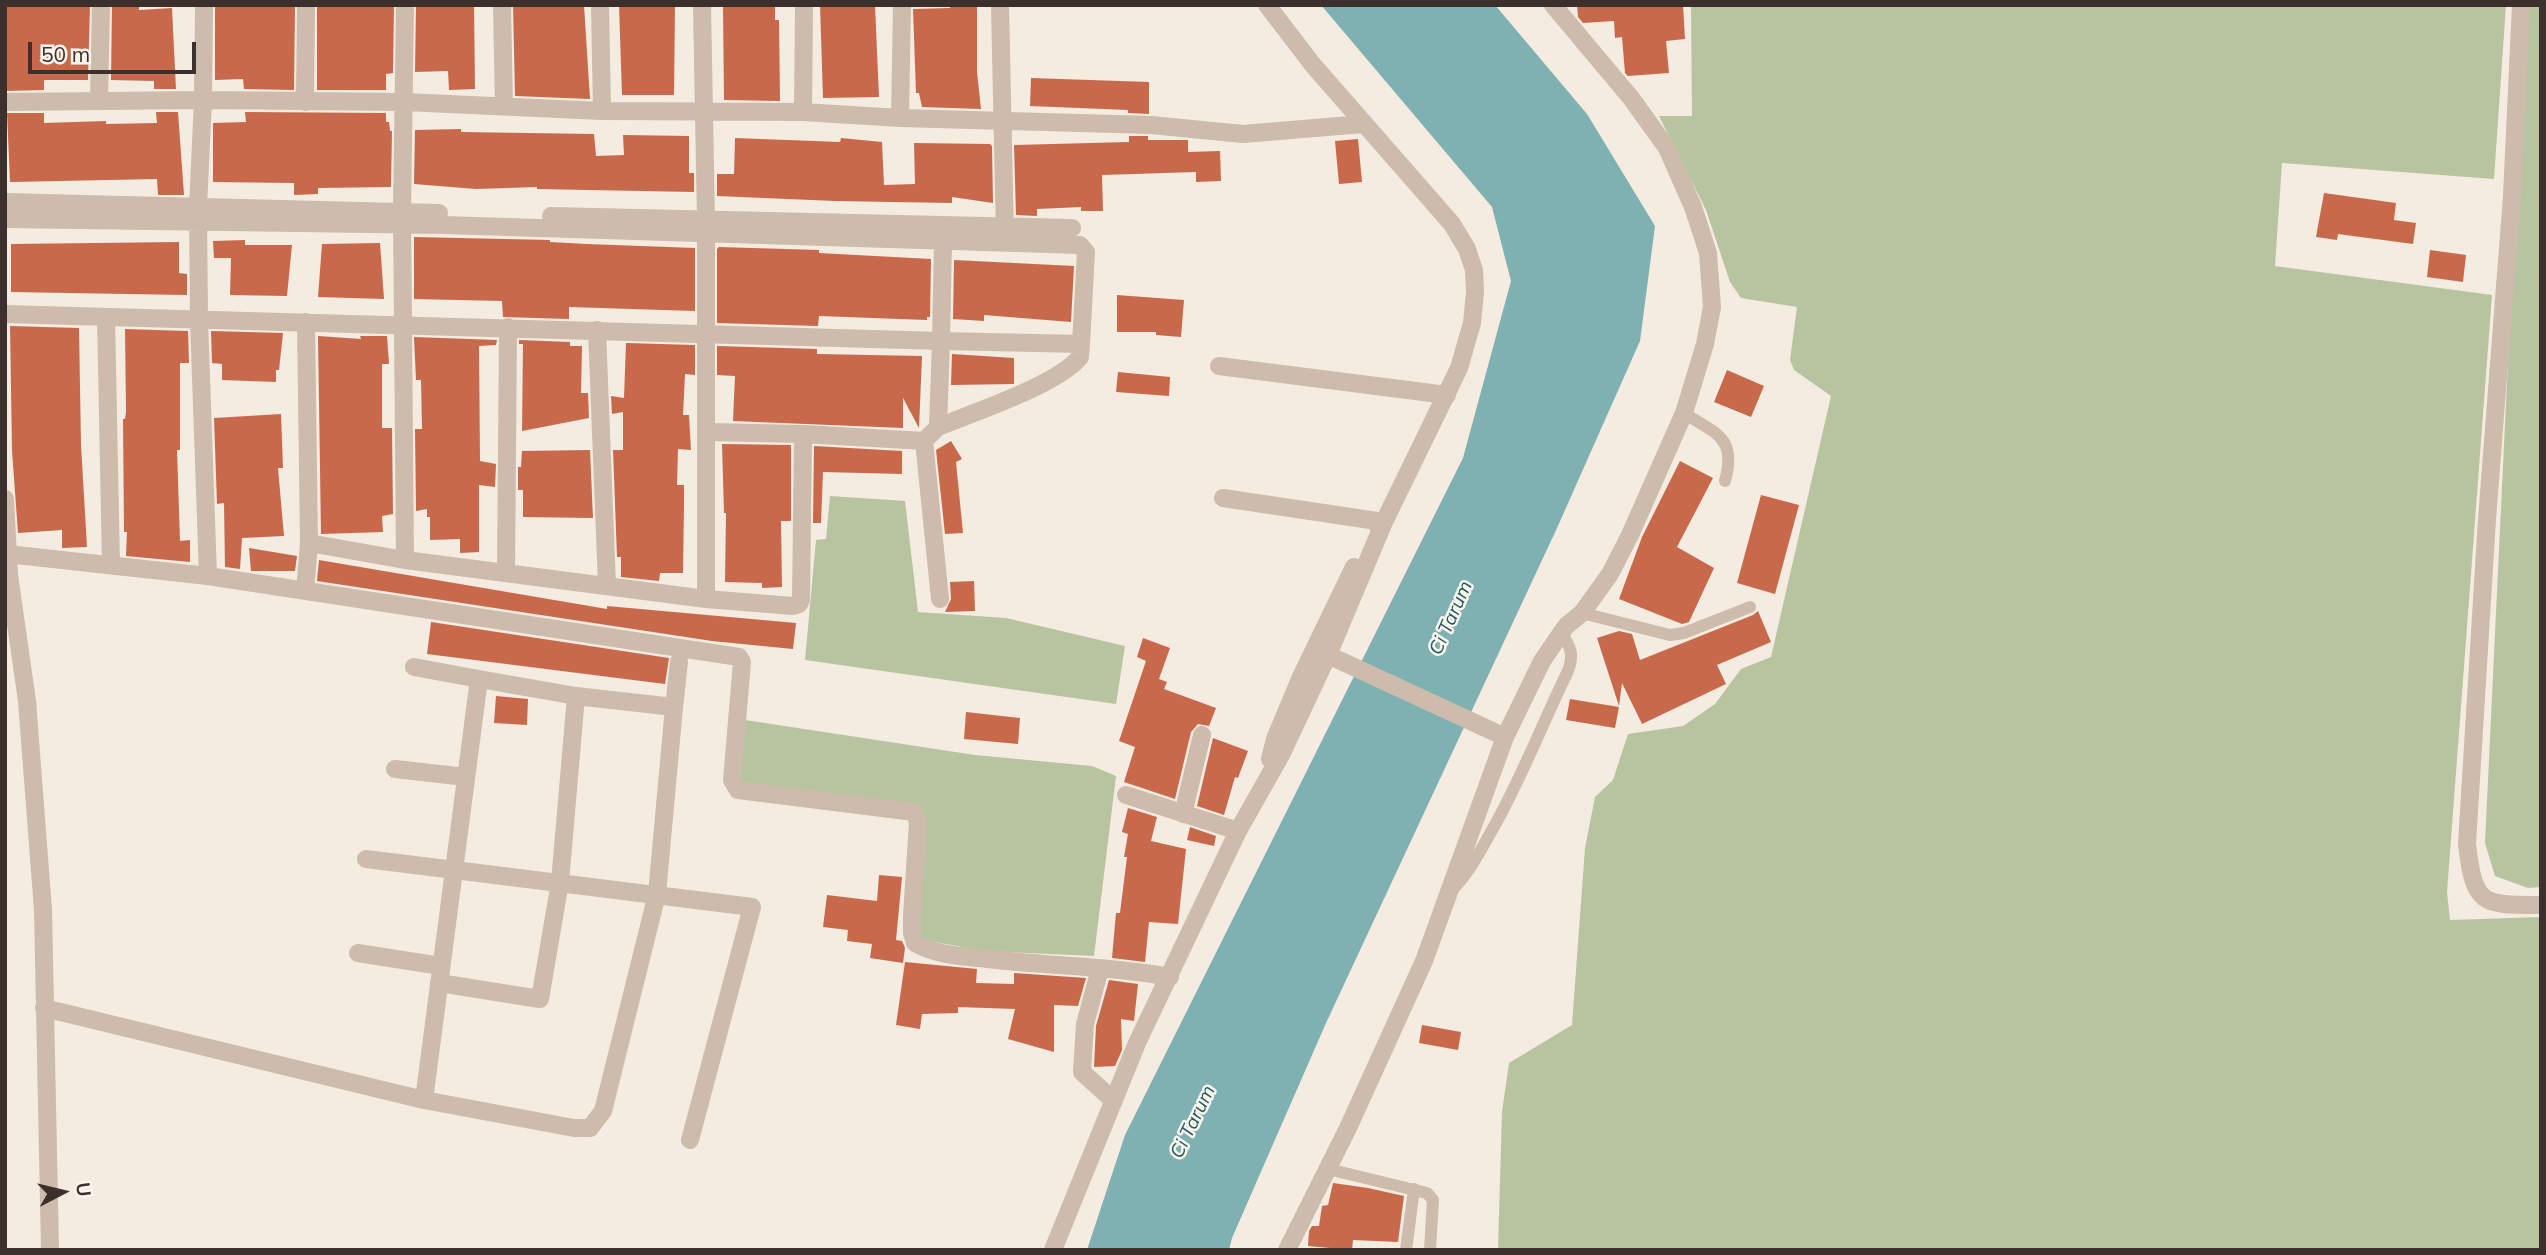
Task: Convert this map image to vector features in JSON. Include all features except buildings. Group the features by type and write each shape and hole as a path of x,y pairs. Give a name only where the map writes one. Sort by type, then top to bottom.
{"street":[{"path":"99,100 101,5"},
{"path":"204,5 199,320 208,576"},
{"path":"305,102 306,5"},
{"path":"405,5 402,218 405,560"},
{"path":"502,5 504,106"},
{"path":"600,5 602,111"},
{"path":"702,5 706,226 706,598"},
{"path":"803,112 804,5"},
{"path":"900,118 902,5"},
{"path":"1000,5 1005,236"},
{"path":"1053,1250 1137,1043 1238,831 1334,658 1384,522 1459,368 1472,323 1474,270 1468,249 1452,223 1312,65 1267,5"},
{"path":"1287,1250 1328,1169 1424,961 1500,735 1542,661 1561,632 1582,613 1610,573 1630,535 1684,413 1705,344 1712,307 1708,253 1693,207 1667,148 1631,97 1553,5"},
{"path":"2521,5 2512,196 2487,519 2468,844 2471,877 2479,894 2497,905 2541,905"},
{"path":"5,102 405,102 602,111 803,112 900,118 1151,125 1243,134 1363,124"},
{"path":"5,202 199,215"},
{"path":"5,219 199,215 444,219 1005,236 1084,247 1086,252 1080,357 1061,373 938,427 924,441 706,432"},
{"path":"839,230 943,241 1072,228"},
{"path":"938,427 943,241"},
{"path":"5,314 1081,344"},
{"path":"106,317 111,565"},
{"path":"305,592 309,543 306,322"},
{"path":"506,573 508,327"},
{"path":"597,330 607,586"},
{"path":"1219,366 1447,395"},
{"path":"309,543 405,560 706,598 793,606 802,600 803,434"},
{"path":"924,441 940,599"},
{"path":"1223,498 1384,522"},
{"path":"5,499 7,554 33,770 43,910 50,1250"},
{"path":"1265,781 1275,738 1300,679 1350,573 1384,522"},
{"path":"7,554 208,576 739,657 742,662 732,780 734,786 738,790 914,812 918,822 912,916 915,943 933,951 1100,969 1127,969 1170,977"},
{"path":"1334,658 1500,735"},
{"path":"44,1008 424,1100 574,1128 590,1128 603,1111 657,894 679,662"},
{"path":"414,667 576,696 674,707"},
{"path":"424,1100 479,679"},
{"path":"358,953 540,999 560,882 576,696"},
{"path":"1183,814 1202,735"},
{"path":"395,768 466,777"},
{"path":"1126,795 1238,831"},
{"path":"366,859 752,907 690,1140"},
{"path":"1100,969 1085,1024 1082,1072 1114,1101"}],"lane":[{"path":"1684,413 1723,438 1729,452 1725,481"},
{"path":"1582,613 1670,635 1685,634 1750,607"},
{"path":"1449,892 1464,878 1499,818 1568,671 1573,658 1561,632"},
{"path":"1328,1169 1427,1193 1433,1200 1430,1250"},
{"path":"1406,1250 1414,1189"}],"green space":[{"path":"1691,5 2506,5 2494,179 2282,163 2275,266 2492,295 2447,892 2450,920 2541,917 2541,1250 1498,1250 1502,1112 1509,1063 1572,1025 1585,848 1595,797 1613,780 1628,734 1683,726 1715,704 1741,669 1771,657 1831,396 1794,370 1790,360 1797,307 1741,298 1730,282 1706,210 1659,116 1692,116"},
{"path":"2525,5 2541,5 2541,887 2528,888 2495,876 2485,843"},
{"path":"830,496 905,501 918,612 1006,618 1125,646 1116,704 805,660 816,540 826,539"},
{"path":"745,720 975,755 1092,766 1116,776 1094,956 984,951 918,939 922,809 739,782"}],"water":[{"name":"Ci Tarum","path":"1321,5 1495,5 1587,114 1655,226 1640,341 1557,528 1326,1023 1229,1250 1087,1250 1125,1135 1463,458 1511,281 1492,207"}]}
